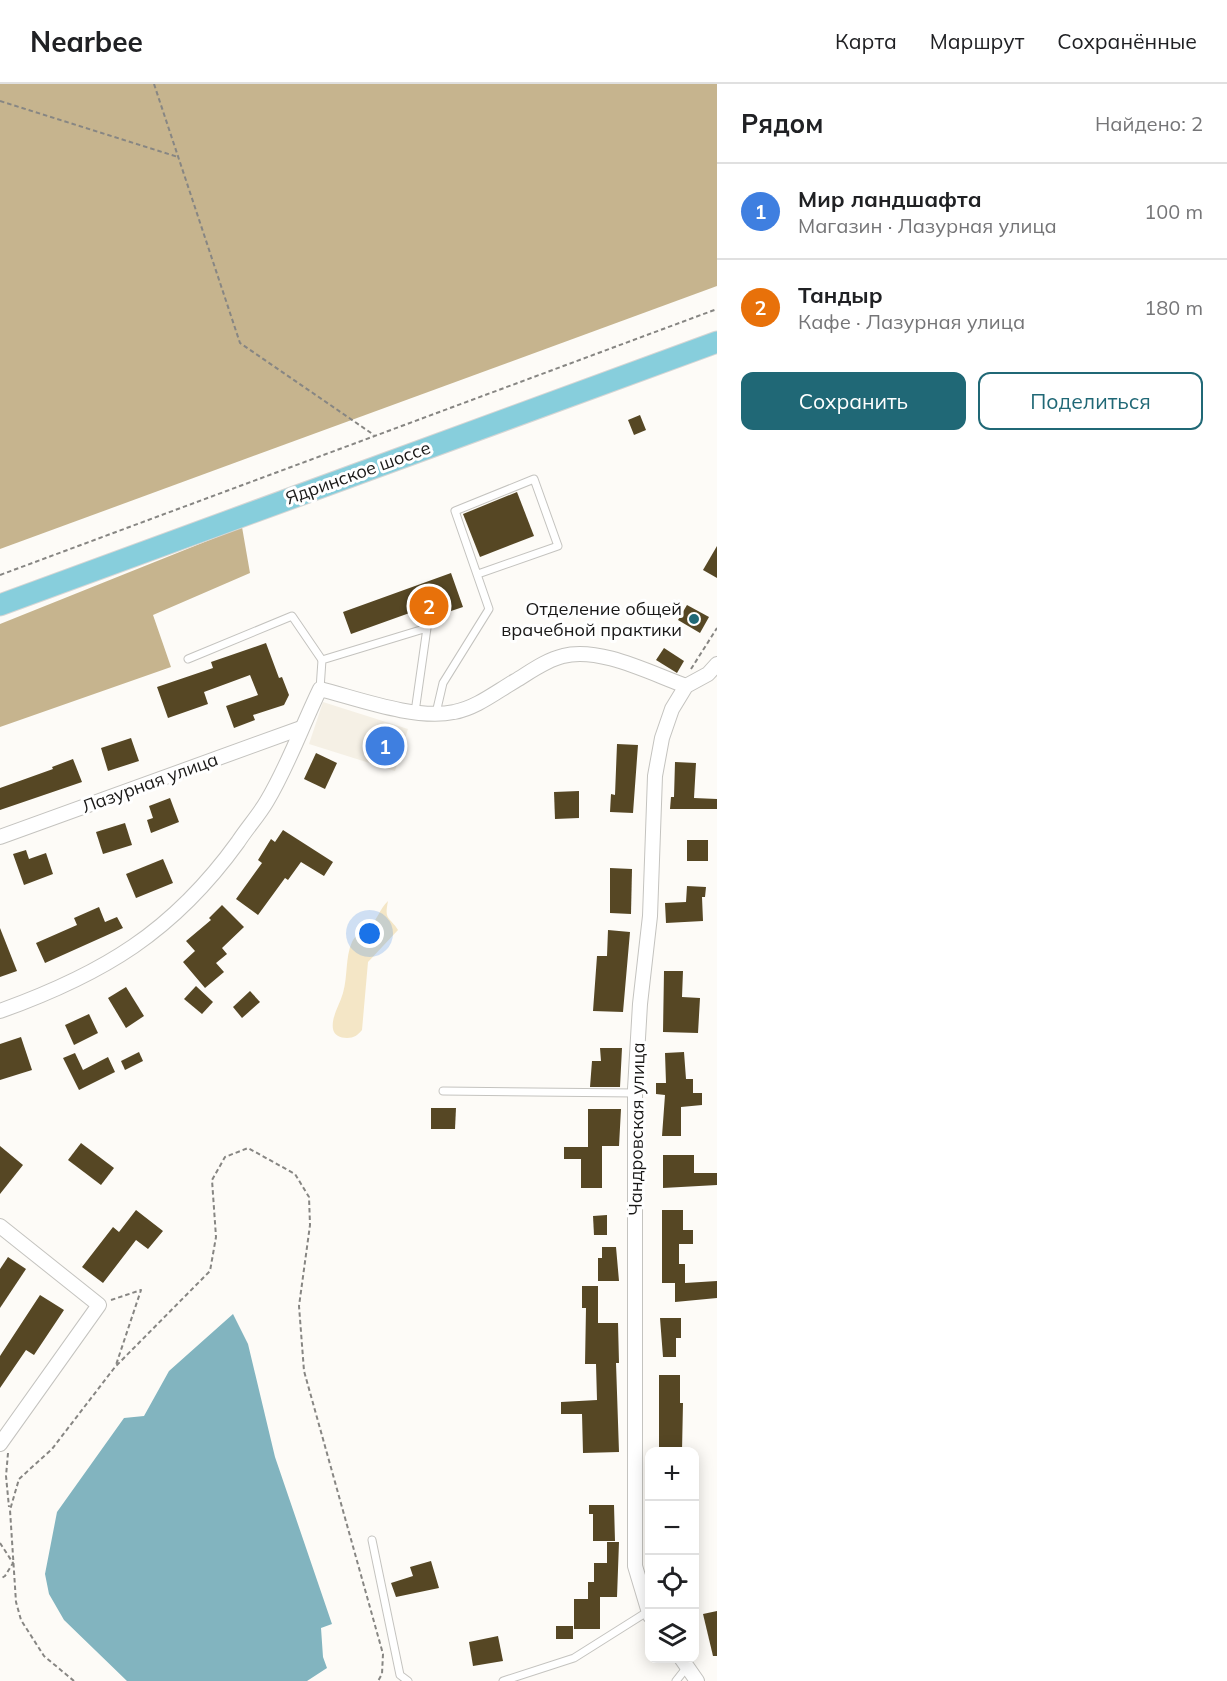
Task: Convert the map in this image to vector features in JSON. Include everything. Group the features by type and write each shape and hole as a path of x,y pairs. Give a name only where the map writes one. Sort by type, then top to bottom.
{"main road":[{"name":"Ядринское шоссе","path":"0,605 717,342"}],"street":[{"path":"0,1011 44,995 96,970 140,943 174,916 210,880 267,801 320,689 415,712 455,712 472,706 564,655 602,656 686,686"},
{"name":"Чандровская улица","path":"647,1609 635,1566 635,1093 640,1004 650,916 655,777 665,728 672,709 686,686 708,674 717,664"},
{"name":"Лазурная улица","path":"0,837 301,728"},
{"path":"0,1226 99,1305 0,1444"},
{"path":"684,1663 697,1681"}],"lane":[{"path":"436,713 442,683 489,609 455,511 534,479 558,546 478,574"},
{"path":"188,659 292,616 322,660 320,689"},
{"path":"322,660 427,628 415,712"},
{"path":"443,1091 635,1093"},
{"path":"372,1540 400,1674 408,1681"},
{"path":"503,1681 574,1658 645,1616"},
{"path":"676,1681 684,1663"}],"path":[{"path":"154,84 240,343 374,435"},
{"path":"0,101 178,157"},
{"path":"0,575 717,309"},
{"path":"686,686 688,673 717,628"},
{"path":"10,1510 19,1479 52,1449 115,1368 210,1271 216,1237 212,1180 225,1156 248,1148 295,1174 309,1197 310,1225 299,1306 304,1371 383,1654 382,1674 378,1681"},
{"path":"99,1305 141,1290 115,1368"},
{"path":"10,1431 6,1476 16,1602 21,1620 44,1656 74,1681"},
{"path":"0,1543 13,1563"},
{"path":"0,1579 5,1576 13,1563"}],"shaded area":[{"path":"0,84 717,84 717,286 0,549"},
{"path":"242,527 250,573 153,615 171,667 0,727 0,624"},
{"path":"323,702 408,729 395,771 309,744"},
{"path":"388,901 388,918 398,930 368,962 362,1030 352,1037 340,1037 333,1029 334,1015 345,987 347,961 352,942 372,924"}],"water":[{"path":"233,1314 248,1344 275,1457 332,1624 321,1628 323,1657 327,1668 307,1681 127,1681 64,1620 49,1594 45,1574 57,1512 124,1418 144,1416 169,1371"}],"building":[{"path":"640,415 646,430 634,435 628,420"},
{"path":"517,492 534,536 480,557 463,514"},
{"path":"717,546 717,578 703,570"},
{"path":"451,573 463,607 433,617 429,606 351,634 343,612"},
{"name":"Отделение общей врачебной практики","path":"687,605 709,617 700,633 678,620"},
{"path":"266,643 279,678 282,677 289,695 284,705 253,715 255,720 234,728 226,706 258,695 250,675 204,692 208,704 168,718 157,687 213,668 211,662"},
{"path":"664,648 684,661 677,673 656,660"},
{"path":"381,732 398,737 391,763 374,758"},
{"path":"131,738 139,761 108,771 101,748"},
{"path":"617,744 638,745 633,813 610,812 611,794 615,795"},
{"path":"316,753 337,763 325,789 304,779"},
{"path":"73,759 82,782 0,810 0,788 53,769 52,767"},
{"path":"675,762 696,763 694,798 717,799 717,809 670,809 671,797 674,797"},
{"path":"579,791 579,818 555,819 554,792"},
{"path":"170,798 179,822 151,833 147,820 153,818 149,806"},
{"path":"125,823 132,845 103,854 96,832"},
{"path":"283,830 333,862 324,876 301,862 288,880 285,878 258,915 236,899 262,863 258,860 271,839 275,842"},
{"path":"687,840 708,840 708,861 687,861"},
{"path":"26,850 29,859 46,853 53,874 24,885 13,854"},
{"path":"163,859 173,883 136,898 126,874"},
{"path":"610,868 632,869 631,914 610,913"},
{"path":"687,886 706,887 705,897 702,897 703,921 666,923 665,903 686,902"},
{"path":"222,905 244,927 222,948 227,954 216,963 224,972 205,988 183,962 195,951 186,941 211,920 209,918"},
{"path":"99,907 105,922 117,917 123,928 45,963 36,943 77,925 74,918"},
{"path":"0,928 17,971 0,977"},
{"path":"608,930 630,932 623,1012 593,1011 597,956 607,956"},
{"path":"664,971 683,971 682,997 700,998 698,1033 663,1032"},
{"path":"196,986 213,1002 202,1014 184,999"},
{"path":"126,987 144,1016 126,1028 108,998"},
{"path":"250,991 260,1002 242,1018 233,1007"},
{"path":"89,1014 98,1033 74,1045 65,1025"},
{"path":"21,1037 32,1070 0,1080 0,1044"},
{"path":"600,1048 622,1048 620,1087 590,1087 592,1061 601,1061"},
{"path":"139,1052 143,1061 125,1070 121,1061"},
{"path":"684,1052 686,1079 693,1079 693,1093 702,1093 702,1105 681,1107 681,1136 662,1136 665,1095 656,1094 656,1083 666,1083 665,1053"},
{"path":"75,1053 83,1070 108,1057 115,1072 79,1090 63,1058"},
{"path":"431,1108 456,1108 455,1129 431,1129"},
{"path":"588,1109 621,1109 619,1146 602,1146 602,1188 581,1188 581,1159 564,1159 564,1147 588,1147"},
{"path":"81,1143 114,1168 101,1185 68,1160"},
{"path":"0,1146 23,1165 0,1194"},
{"path":"663,1155 694,1155 694,1173 717,1173 717,1185 663,1188"},
{"path":"136,1210 163,1231 148,1249 136,1240 103,1283 82,1267 113,1227 119,1232"},
{"path":"662,1210 683,1210 683,1230 693,1230 693,1244 679,1244 679,1264 685,1264 685,1283 717,1281 717,1298 675,1302 675,1283 662,1283"},
{"path":"607,1215 607,1235 594,1235 593,1216"},
{"path":"602,1247 616,1247 619,1281 598,1281 598,1258 602,1258"},
{"path":"8,1257 26,1269 0,1308 0,1269"},
{"path":"582,1286 598,1286 598,1323 618,1323 619,1363 616,1363 619,1452 583,1453 582,1414 561,1414 561,1402 597,1400 596,1364 585,1364 586,1308 582,1308"},
{"path":"40,1295 64,1310 34,1355 26,1350 0,1388 0,1356"},
{"path":"660,1318 681,1318 681,1338 676,1338 676,1357 663,1357"},
{"path":"659,1375 680,1375 680,1403 683,1403 682,1447 659,1447"},
{"path":"589,1505 614,1505 615,1541 593,1541 593,1514 589,1514"},
{"path":"607,1542 619,1542 617,1597 600,1597 600,1629 574,1629 574,1599 588,1599 588,1582 594,1582 594,1563 607,1563"},
{"path":"431,1561 439,1588 396,1597 391,1583 413,1576 410,1567"},
{"path":"717,1611 717,1656 713,1656 703,1614"},
{"path":"556,1626 573,1626 573,1639 556,1639"},
{"path":"498,1636 503,1661 473,1666 469,1642"}],"place":[{"name":"Тандыр","path":"429,606"},
{"name":"Отделение общей врачебной практики","path":"694,619"},
{"name":"Мир ландшафта","path":"385,746"}]}
